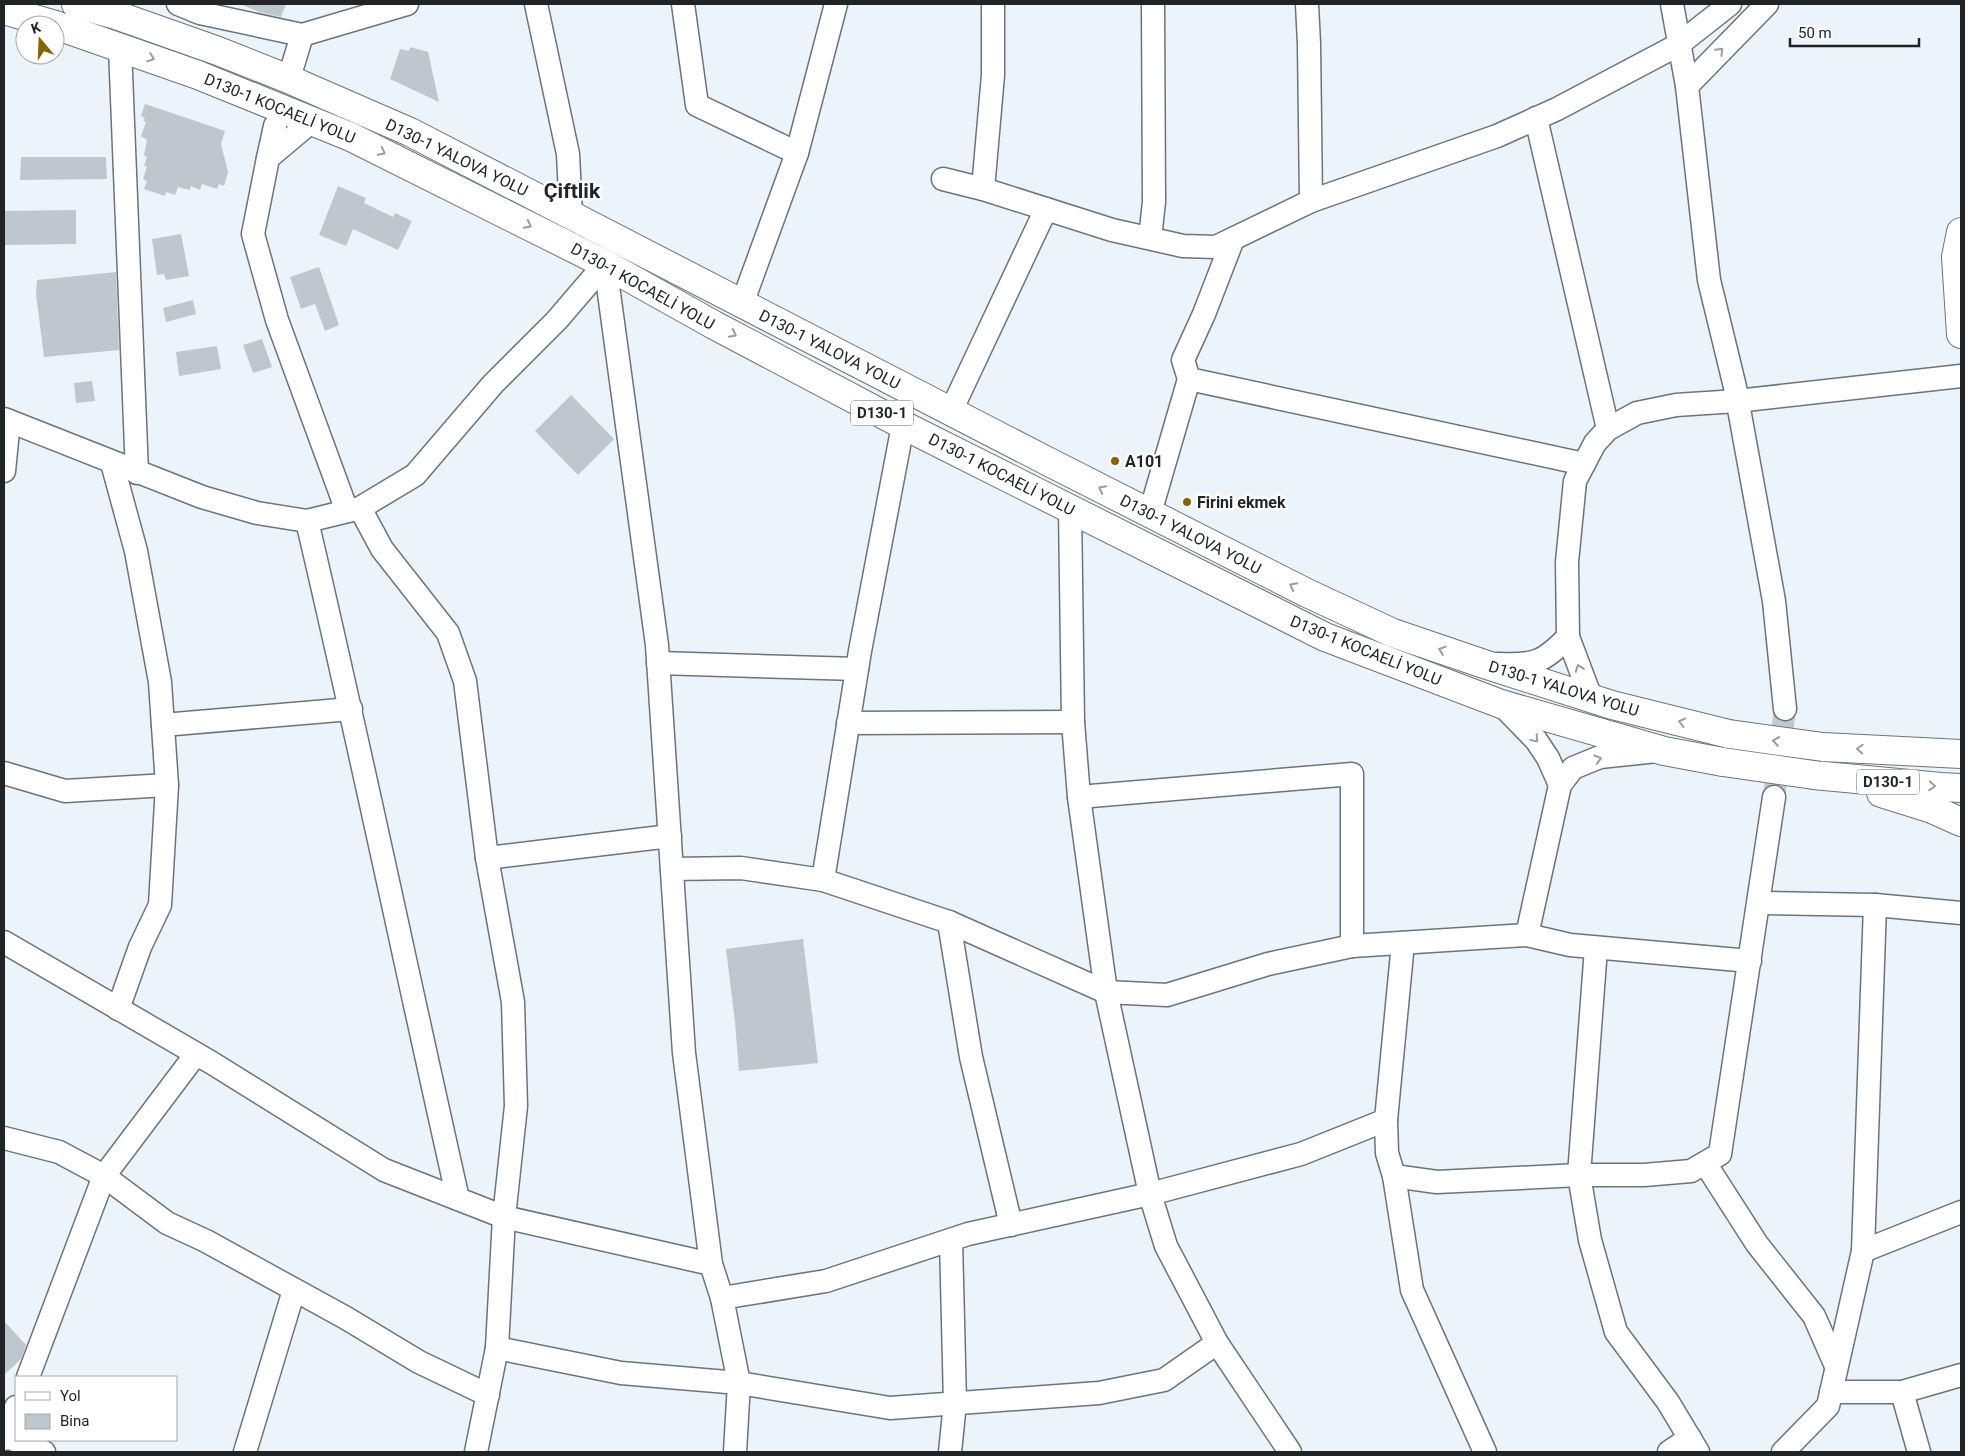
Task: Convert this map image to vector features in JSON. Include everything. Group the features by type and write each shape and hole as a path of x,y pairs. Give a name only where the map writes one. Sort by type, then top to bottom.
{"main road":[{"name":"D130-1 YALOVA YOLU","path":"77,4 116,15 210,48 286,78 410,132 1150,513 1307,593 1392,633 1481,664 1591,698 1729,734 1823,747 1897,751"},
{"name":"D130-1 KOCAELİ YOLU","path":"4,10 21,15"},
{"name":"D130-1 KOCAELİ YOLU","path":"65,29 198,75 351,137 606,264 714,325 903,425 1325,637 1500,704 1664,750 1723,762 1819,775"},
{"path":"1961,232 1956,257 1961,334"},
{"path":"1897,751 1961,739"},
{"name":"D130-1","path":"1897,751 1961,754"},
{"path":"1819,775 1932,809 1961,822"},
{"name":"D130-1","path":"1819,775 1961,788"}],"street":[{"path":"77,4 90,4"},
{"path":"178,4 200,13 302,34 407,4"},
{"path":"536,4 568,154 571,215"},
{"path":"683,4 697,106 797,152"},
{"path":"742,304 797,152 836,4"},
{"path":"983,189 993,75 993,4"},
{"path":"1150,238 1154,202 1153,4"},
{"path":"1307,4 1311,201"},
{"path":"1672,4 1687,86 1709,280 1737,401 1774,601 1785,709"},
{"path":"943,179 983,189 1112,230 1184,246 1216,247 1311,201 1497,136 1536,118 1678,45 1730,4"},
{"path":"1687,86 1767,4"},
{"path":"293,65 302,34"},
{"path":"120,48 137,473"},
{"path":"1536,118 1608,429"},
{"path":"268,158 312,121"},
{"path":"274,126 254,234 277,320 353,509 382,550 448,633 465,681 487,858 513,1002 516,1106 504,1217 497,1348 476,1452"},
{"path":"951,411 1046,209"},
{"path":"1150,513 1189,379 1183,360 1204,314 1233,239"},
{"path":"4,471 6,420 202,498 257,513 306,521 353,509 415,475 493,384 557,320 606,264"},
{"path":"606,264 658,663 684,1053 711,1264 722,1298 738,1383 736,1452"},
{"path":"1591,698 1568,637 1567,562 1575,481 1594,443 1608,429 1637,413 1676,405 1737,401 1961,376"},
{"path":"1189,379 1584,464"},
{"path":"823,880 857,669 903,425"},
{"path":"112,463 136,551 160,682 167,785 160,905 140,947 118,1008"},
{"path":"1070,508 1073,722 1079,797 1106,992 1150,1194 1166,1246 1217,1343 1290,1452"},
{"path":"306,521 351,709 386,877 458,1199"},
{"path":"1481,664 1518,666 1534,663 1552,654 1568,637"},
{"path":"658,663 857,669"},
{"path":"1500,704 1536,740 1548,758 1560,785"},
{"path":"163,725 351,709"},
{"path":"848,723 1073,722"},
{"path":"1527,936 1560,785 1573,768 1600,757 1664,750"},
{"path":"4,773 65,791 167,785"},
{"path":"1079,797 1352,774 1352,946"},
{"path":"1394,1176 1437,1182 1579,1175 1644,1176 1691,1170 1720,1154 1774,797"},
{"path":"487,858 670,836"},
{"path":"672,869 741,868 823,880 949,922 1106,992 1167,995 1268,964 1352,946 1527,936 1570,946 1750,962"},
{"path":"1759,903 1875,905 1961,913"},
{"path":"1783,1452 1828,1406 1863,1251 1875,905"},
{"path":"949,922 971,1057 1012,1225"},
{"path":"4,942 196,1054 384,1170 504,1217 711,1264"},
{"path":"1403,943 1386,1120 1388,1153 1394,1176 1412,1290 1485,1452"},
{"path":"1596,948 1579,1175 1590,1240 1616,1332 1668,1402 1694,1445 1670,1452"},
{"path":"28,1376 104,1176 196,1054"},
{"path":"722,1298 826,1281 951,1240 1150,1194 1301,1154 1386,1120"},
{"path":"4,1138 59,1152 104,1176 167,1222 206,1241 346,1318 419,1362 488,1395"},
{"path":"1705,1163 1757,1244 1814,1316 1836,1366"},
{"path":"1863,1251 1961,1212"},
{"path":"950,1452 954,1403 951,1240"},
{"path":"245,1452 294,1290"},
{"path":"497,1348 621,1373 738,1383 890,1408 1099,1393 1164,1380 1217,1343"},
{"path":"1831,1392 1902,1392 1961,1375"},
{"path":"1902,1392 1919,1452"},
{"path":"4,1436 15,1409"},
{"path":"16,1441 44,1452"}],"building":[{"path":"240,4 286,4 281,17 259,12"},
{"path":"410,47 428,52 439,102 390,79 400,49 409,51"},
{"path":"145,104 225,131 221,144 228,172 224,186 219,184 217,189 202,184 200,190 191,186 190,190 178,187 175,195 166,192 165,196 144,189 147,181 143,180 147,166 144,166 147,157 144,156 147,140 141,136 146,122 143,121 145,118 141,116"},
{"path":"21,157 106,157 107,179 20,180"},
{"path":"338,186 366,198 364,203 393,217 395,213 412,221 398,250 353,229 346,246 319,235"},
{"path":"76,210 76,244 4,245 4,211"},
{"path":"181,234 189,276 166,280 164,274 157,275 152,239"},
{"path":"319,267 339,325 325,331 315,304 301,309 290,277"},
{"path":"116,272 119,350 44,357 36,294 37,280"},
{"path":"193,300 196,314 166,322 163,308"},
{"path":"262,339 272,367 253,373 243,345"},
{"path":"217,346 221,369 179,376 176,352"},
{"path":"92,381 95,401 76,403 74,383"},
{"path":"571,395 614,439 578,475 535,431"},
{"path":"803,939 818,1063 739,1071 726,949"},
{"path":"4,1321 26,1345 21,1359 4,1375"}],"tunnel":[{"path":"1774,797 1785,709"}],"place":[{"name":"A101","path":"1115,461"},
{"name":"Firini ekmek","path":"1187,502"}],"district":[{"name":"Çiftlik","path":"572,191"}]}
